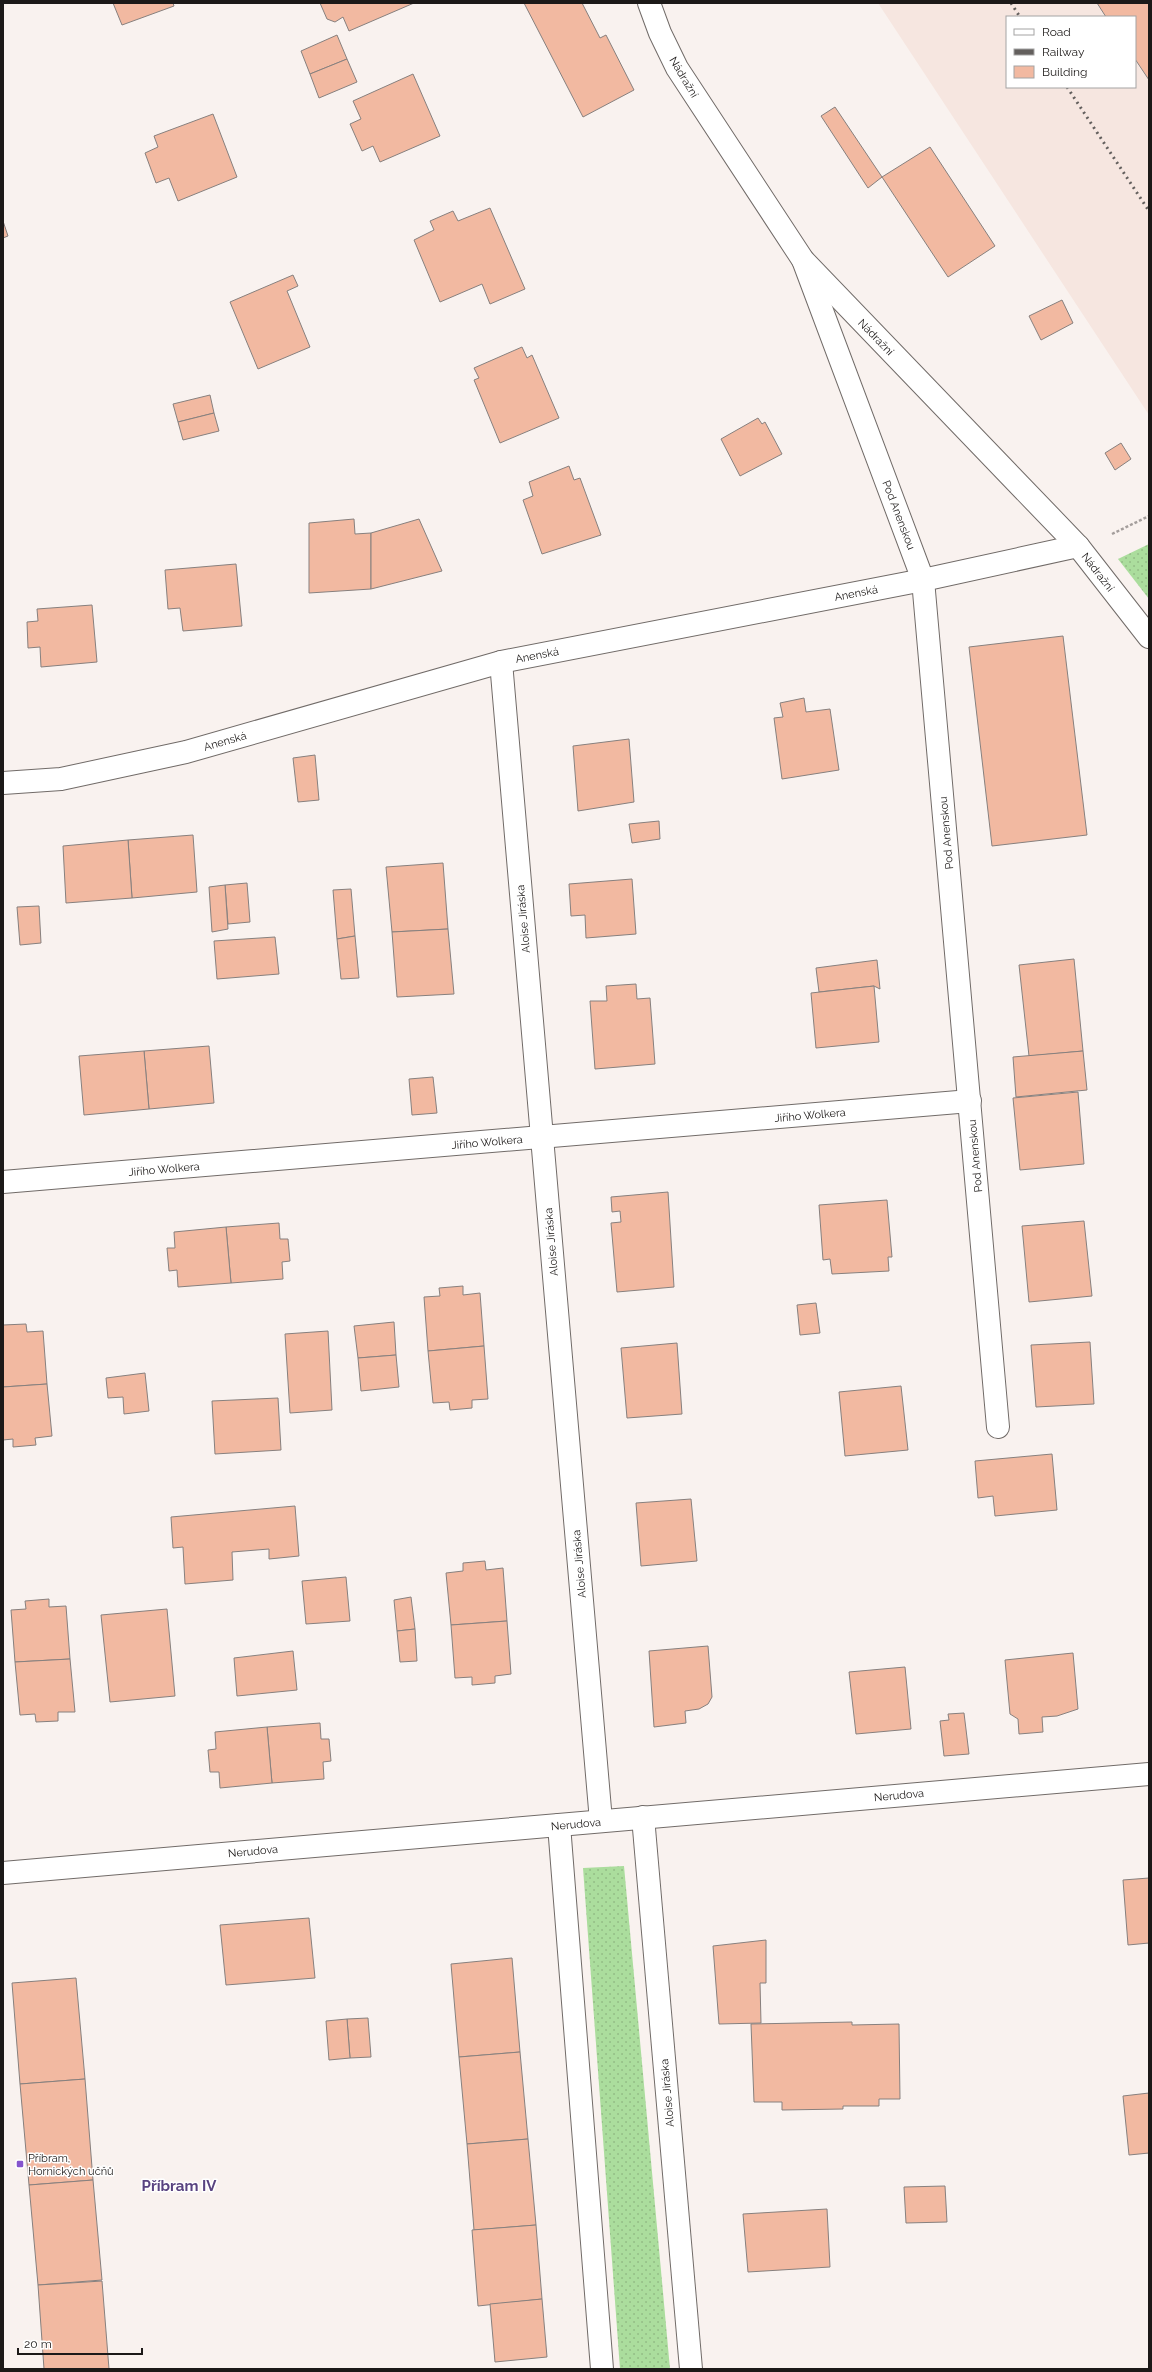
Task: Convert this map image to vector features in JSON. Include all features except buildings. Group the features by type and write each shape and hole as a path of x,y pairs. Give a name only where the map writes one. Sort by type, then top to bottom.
{"street":[{"name":"Nádražní","path":"649,3 660,33 677,68 803,260 1078,546 1149,637"},
{"name":"Pod Anenskou","path":"803,260 923,580 998,1427"},
{"name":"Anenská","path":"3,783 61,780 186,752 501,662 923,580 1078,546"},
{"name":"Aloise Jiráska","path":"501,662 601,1822"},
{"name":"Jiřího Wolkera","path":"3,1182 970,1101"},
{"name":"Nerudova","path":"3,1873 1149,1774"},
{"name":"Aloise Jiráska","path":"643,1817 691,2369"},
{"path":"559,1825 602,2369"}],"path":[{"path":"1123,530 1149,516"}],"shaded area":[{"path":"878,3 1096,3 1104,16 1006,16 1006,88 1136,88 1136,62 1149,81 1149,415"}],"green space":[{"path":"1149,544 1149,599 1118,559"},
{"path":"624,1866 670,2369 620,2369 583,1868"}],"railway":[{"path":"1011,3 1019,16"},
{"path":"1068,88 1149,211"}],"place":[{"name":"Příbram, Hornických učňů","path":"20,2164"}],"district":[{"name":"Příbram IV","path":"179,2186"}]}
